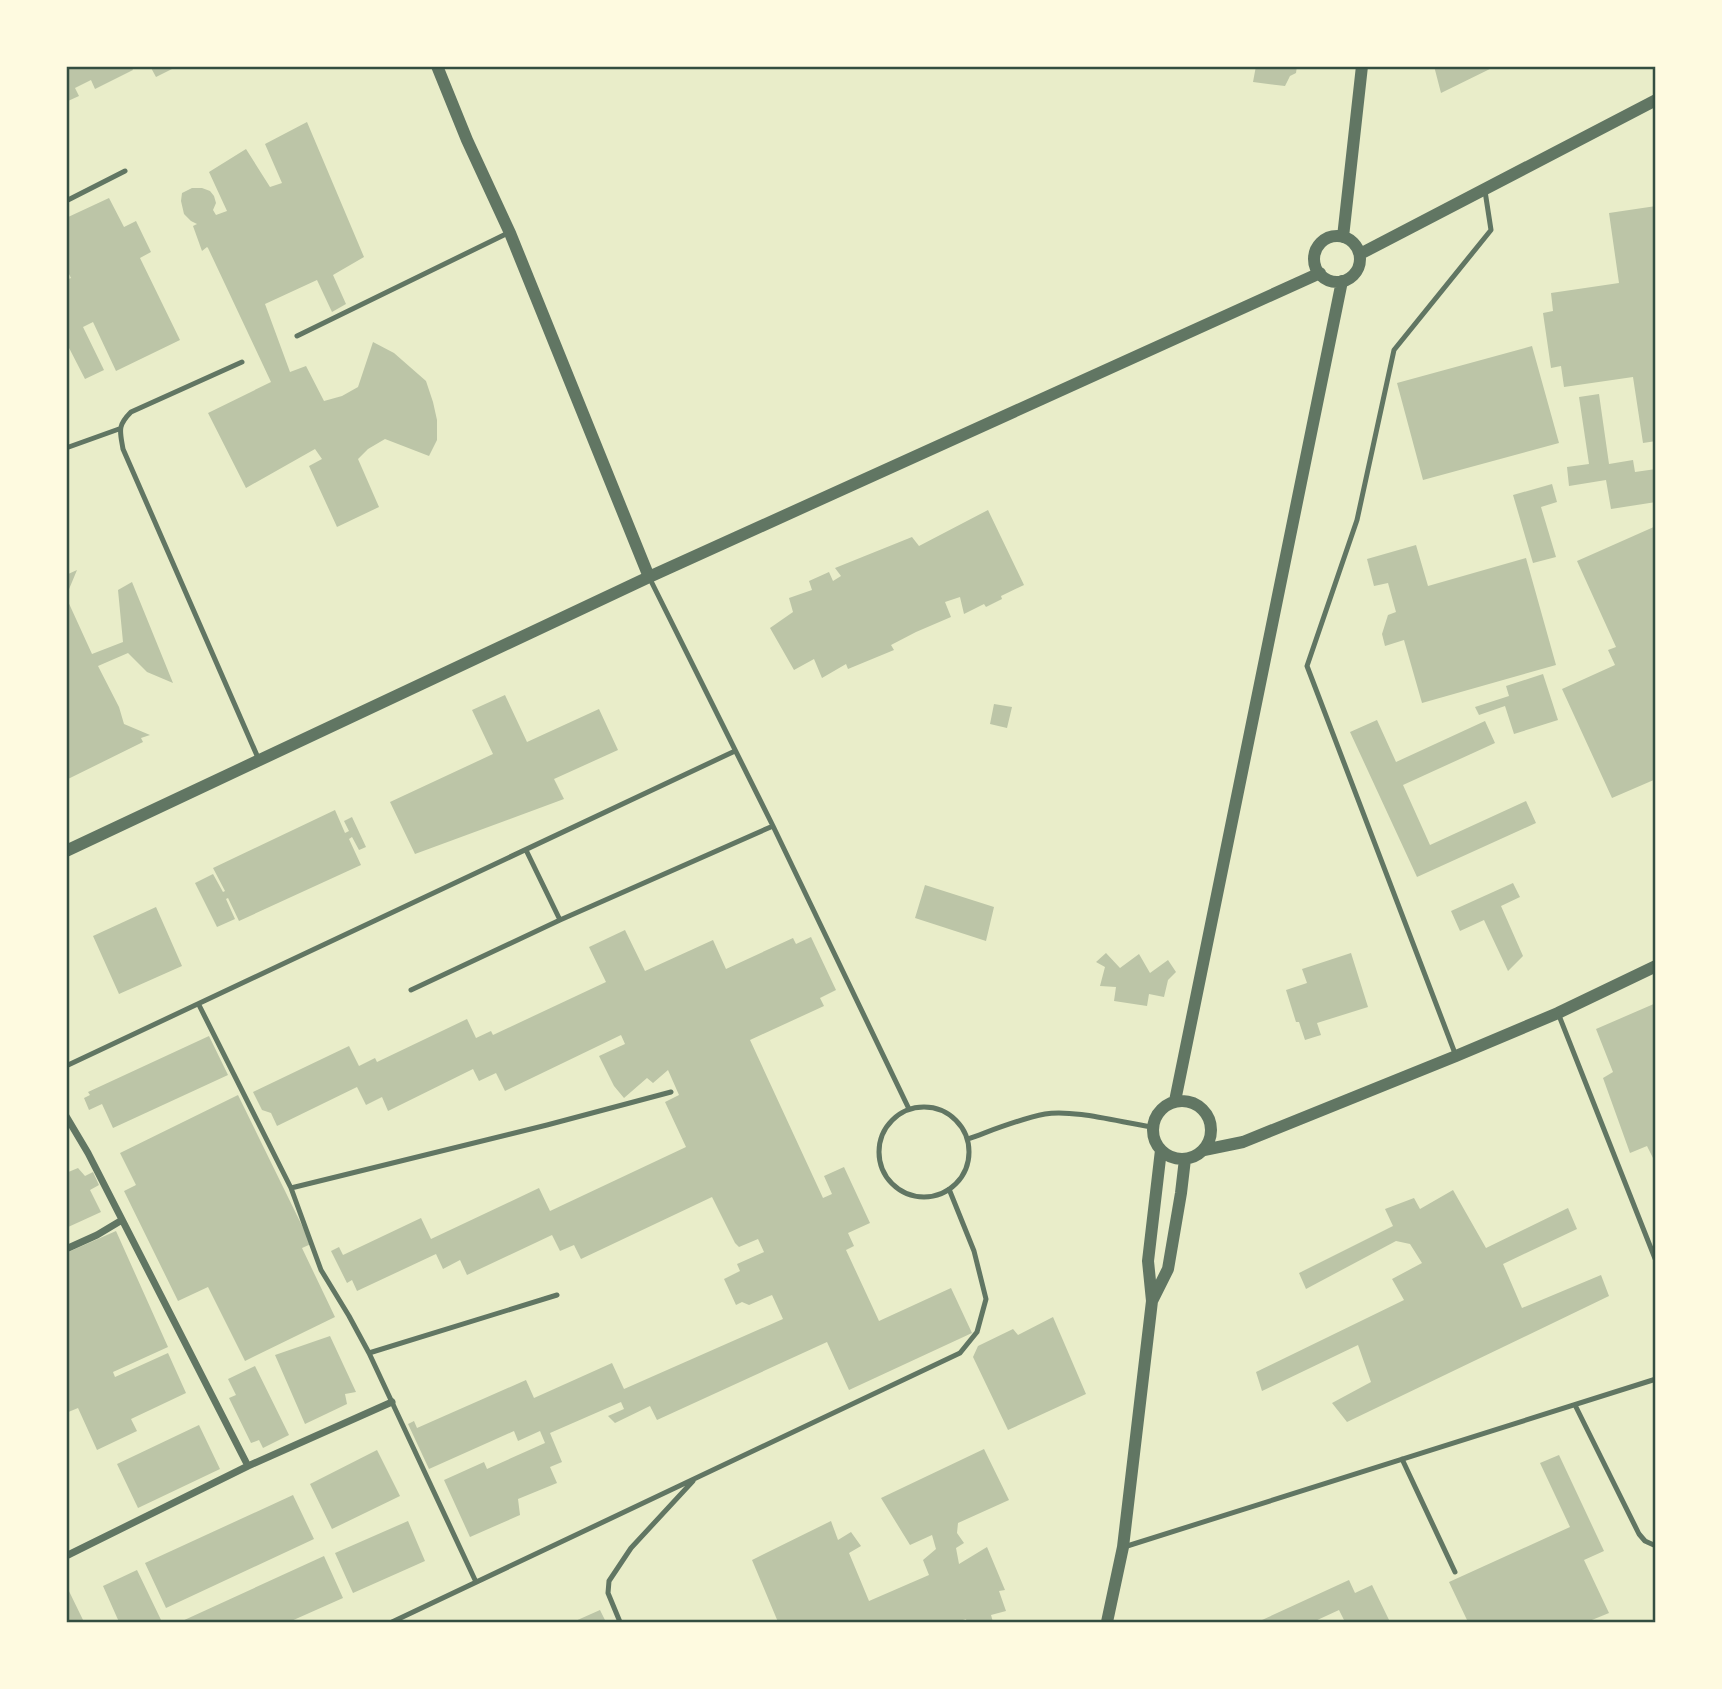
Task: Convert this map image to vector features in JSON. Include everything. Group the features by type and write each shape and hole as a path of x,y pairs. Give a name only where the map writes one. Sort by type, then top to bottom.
{"street":[{"path":"437,66 467,140 510,233 649,577"},
{"path":"1343,237 1362,66"},
{"path":"1360,254 1656,100"},
{"path":"1329,237 1343,237 1354,243 1360,254 1358,268 1354,274 1342,281 1329,280 1320,273 1315,260 1318,246 1329,237"},
{"path":"66,851 649,577 1320,273"},
{"path":"1175,1101 1342,281"},
{"path":"1204,1150 1212,1133 1208,1115 1202,1108 1185,1100 1175,1101 1160,1111 1155,1118 1153,1136 1161,1150 1176,1159 1192,1158 1204,1150 1252,1139 1456,1056 1559,1013 1656,966"},
{"path":"66,1116 88,1153 248,1466"},
{"path":"1107,1622 1123,1547 1152,1301 1148,1261 1161,1150"},
{"path":"1152,1301 1168,1269 1185,1159"},
{"path":"66,1249 122,1220"},
{"path":"66,1556 248,1466 392,1402"}],"lane":[{"path":"66,201 125,171"},
{"path":"1456,1056 1307,666 1357,520 1394,350 1490,230 1485,189"},
{"path":"297,337 510,233"},
{"path":"242,362 131,412 123,419 119,429 123,449 259,760"},
{"path":"66,448 119,429"},
{"path":"649,577 909,1109"},
{"path":"66,1066 734,751"},
{"path":"411,990 773,826"},
{"path":"526,850 561,920"},
{"path":"199,1005 291,1188 321,1270 369,1353 476,1582"},
{"path":"1559,1013 1656,1261"},
{"path":"291,1188 671,1092"},
{"path":"924,1106 952,1115 962,1126 968,1139 970,1153 960,1180 936,1195 920,1197 905,1193 892,1185 878,1158 879,1142 885,1128 895,1116 909,1109 924,1106"},
{"path":"968,1139 1028,1118 1048,1114 1069,1114 1153,1127"},
{"path":"392,1622 960,1353 977,1332 986,1299 974,1251 949,1189"},
{"path":"369,1353 557,1295"},
{"path":"1123,1547 1656,1379"},
{"path":"1575,1405 1639,1534 1645,1541 1656,1546"},
{"path":"1402,1460 1455,1572"},
{"path":"620,1622 608,1593 608,1581 631,1548 694,1479"}],"building":[{"path":"66,66 131,66 133,70 95,89 91,80 75,88 79,96 68,101"},
{"path":"150,66 178,66 156,77"},
{"path":"1256,66 1297,66 1296,73 1290,76 1285,86 1253,82"},
{"path":"1434,66 1496,66 1441,93"},
{"path":"307,122 364,257 333,275 346,304 332,312 317,280 265,304 290,372 306,366 324,401 342,396 358,387 373,342 394,353 426,381 437,420 437,440 429,456 385,439 358,459 379,507 337,527 309,466 322,459 315,449 246,488 208,413 271,382 208,248 202,251 193,226 197,224 184,214 181,201 182,193 192,188 202,188 214,196 216,203 213,210 216,215 227,211 209,172 246,149 270,187 282,183 265,144"},
{"path":"109,198 124,227 136,221 151,252 140,258 180,340 116,371 93,322 83,327 104,370 85,379 66,342 66,280 71,278 66,268 66,218"},
{"path":"1656,206 1656,441 1643,443 1633,377 1564,387 1561,366 1551,368 1543,313 1553,311 1551,293 1619,283 1609,213"},
{"path":"1532,346 1559,443 1423,480 1397,383"},
{"path":"1599,394 1609,464 1633,460 1635,472 1656,469 1656,502 1611,509 1606,480 1569,486 1567,467 1589,464 1579,397"},
{"path":"1552,484 1557,502 1541,507 1556,557 1533,563 1513,495"},
{"path":"988,510 1024,585 986,607 984,604 964,614 960,597 945,602 951,617 891,645 894,650 848,669 846,664 822,678 814,659 794,670 770,628 793,612 789,598 812,590 809,581 829,572 833,581 841,576 835,568 912,537 919,546"},
{"path":"1656,526 1656,779 1612,798 1562,689 1615,665 1608,650 1616,647 1577,561"},
{"path":"1416,545 1428,586 1526,558 1556,665 1422,703 1404,640 1385,646 1382,634 1388,615 1396,612 1388,583 1374,586 1367,559"},
{"path":"77,570 67,594 66,594 66,575"},
{"path":"132,582 173,683 147,672 128,653 98,666 119,707 124,724 150,735 141,738 143,742 66,780 66,597 92,654 123,642 118,590"},
{"path":"1543,674 1558,720 1514,734 1505,706 1479,715 1475,707 1509,696 1506,686"},
{"path":"505,695 527,742 599,709 618,750 554,779 564,799 415,854 390,802 493,754 472,710"},
{"path":"994,704 1012,707 1007,728 990,724"},
{"path":"1377,720 1396,762 1485,721 1495,743 1403,785 1430,845 1526,801 1536,823 1417,877 1350,732"},
{"path":"335,810 345,833 349,831 344,821 352,817 366,847 359,850 352,837 349,839 361,865 239,921 228,898 226,899 235,919 217,927 195,883 213,874 223,892 225,891 213,868"},
{"path":"1513,883 1520,897 1501,906 1523,956 1508,971 1484,920 1460,931 1451,911"},
{"path":"925,885 994,907 986,941 915,918"},
{"path":"156,907 182,966 119,994 93,936"},
{"path":"625,930 645,971 713,940 726,969 793,938 796,944 811,937 836,990 820,998 824,1006 750,1040 823,1198 832,1194 824,1176 844,1167 870,1223 848,1233 854,1246 846,1250 879,1321 951,1288 972,1333 849,1390 827,1342 657,1420 650,1406 615,1423 608,1416 624,1409 621,1402 550,1433 562,1462 550,1467 557,1483 518,1499 520,1515 470,1537 444,1480 484,1462 487,1469 545,1443 540,1431 518,1441 514,1431 429,1469 408,1424 414,1421 417,1428 526,1380 534,1398 612,1363 624,1389 783,1319 772,1295 749,1305 742,1302 736,1305 724,1279 740,1271 737,1264 764,1252 758,1239 739,1247 712,1197 581,1259 574,1245 560,1251 552,1235 467,1275 460,1260 443,1269 436,1254 357,1291 352,1280 347,1283 331,1251 339,1247 343,1255 421,1218 431,1239 539,1188 550,1211 686,1147 665,1102 679,1095 668,1070 653,1083 647,1078 624,1098 614,1086 599,1056 625,1044 621,1035 505,1091 496,1073 479,1081 473,1069 388,1111 382,1097 366,1105 357,1087 277,1126 271,1113 262,1110 253,1092 349,1046 359,1066 375,1058 377,1062 467,1019 476,1038 491,1031 493,1035 606,982 589,947"},
{"path":"1106,953 1120,968 1139,954 1150,973 1168,960 1176,972 1168,980 1164,997 1149,994 1147,1006 1114,1001 1116,987 1100,986 1105,967 1096,962"},
{"path":"1351,953 1368,1007 1317,1023 1321,1035 1305,1040 1286,990 1307,983 1302,969"},
{"path":"1656,1003 1656,1157 1653,1158 1647,1146 1630,1153 1603,1078 1613,1072 1596,1029"},
{"path":"209,1036 228,1075 113,1128 102,1104 89,1110 84,1098 90,1095 88,1092"},
{"path":"238,1095 311,1244 302,1248 335,1317 245,1361 208,1287 178,1301 124,1191 136,1185 120,1153"},
{"path":"78,1168 85,1176 93,1172 99,1185 90,1190 101,1212 66,1228 66,1173"},
{"path":"1453,1190 1486,1248 1568,1208 1577,1229 1503,1264 1522,1308 1601,1275 1609,1296 1347,1422 1332,1403 1371,1382 1358,1345 1262,1391 1256,1372 1404,1300 1392,1279 1422,1263 1410,1244 1396,1241 1306,1289 1299,1273 1393,1226 1385,1209 1414,1198 1420,1209"},
{"path":"116,1231 168,1347 113,1372 115,1377 168,1353 186,1393 131,1419 137,1431 97,1450 78,1408 66,1413 66,1253"},
{"path":"1053,1317 1086,1394 1008,1430 973,1357 978,1346 1013,1329 1018,1335"},
{"path":"330,1336 356,1392 345,1394 347,1404 305,1424 275,1355"},
{"path":"255,1366 289,1435 263,1448 259,1440 251,1443 229,1398 236,1395 228,1379"},
{"path":"199,1425 220,1469 138,1508 117,1464"},
{"path":"984,1449 1009,1500 958,1523 957,1533 964,1543 956,1548 959,1564 987,1547 1005,1590 999,1591 1006,1611 991,1615 993,1622 967,1622 966,1619 957,1622 778,1622 752,1560 831,1521 838,1540 851,1532 861,1546 849,1553 869,1601 929,1575 923,1560 936,1549 932,1535 910,1545 881,1498"},
{"path":"377,1450 400,1496 332,1529 310,1484"},
{"path":"1559,1455 1604,1551 1584,1560 1609,1613 1587,1622 1461,1622 1467,1620 1449,1582 1570,1527 1540,1463"},
{"path":"293,1495 314,1539 166,1608 145,1563"},
{"path":"408,1521 425,1561 353,1593 335,1553"},
{"path":"324,1556 343,1598 289,1622 180,1622"},
{"path":"137,1570 162,1622 119,1622 103,1586"},
{"path":"1349,1580 1355,1593 1372,1585 1390,1622 1345,1622 1339,1610 1313,1622 1262,1620"},
{"path":"66,1585 84,1622 66,1622"},
{"path":"600,1610 606,1622 573,1622"}]}
